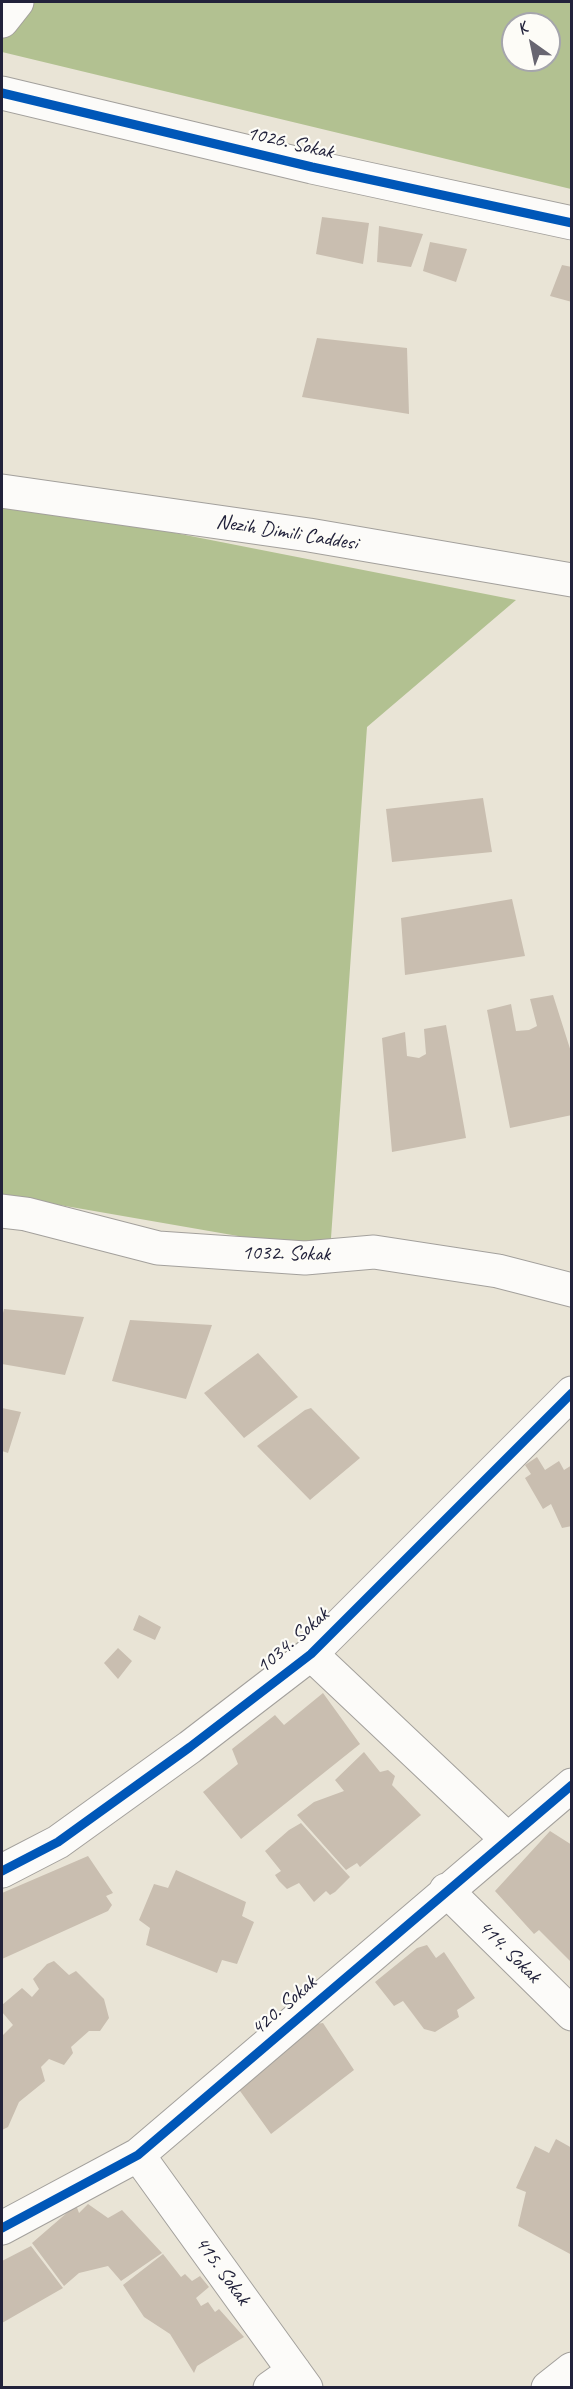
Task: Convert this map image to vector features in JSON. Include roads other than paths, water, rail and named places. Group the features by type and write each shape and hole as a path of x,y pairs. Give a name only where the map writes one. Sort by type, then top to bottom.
{"street":[{"path":"2,21 17,2"},
{"name":"1026. Sokak","path":"2,93 312,167 572,223"},
{"name":"Nezih Dimili Caddesi","path":"2,491 309,536 572,580"},
{"name":"1032. Sokak","path":"2,1211 26,1214 158,1248 305,1258 374,1252 498,1271 572,1290"},
{"name":"1034. Sokak","path":"2,1871 58,1842 190,1747 311,1654 572,1392"},
{"path":"311,1654 508,1840"},
{"name":"420. Sokak","path":"2,2228 138,2155 446,1890 572,1785"},
{"name":"414. Sokak","path":"446,1890 572,2014"},
{"name":"415. Sokak","path":"138,2155 290,2382"},
{"path":"548,2388 572,2369"}]}
